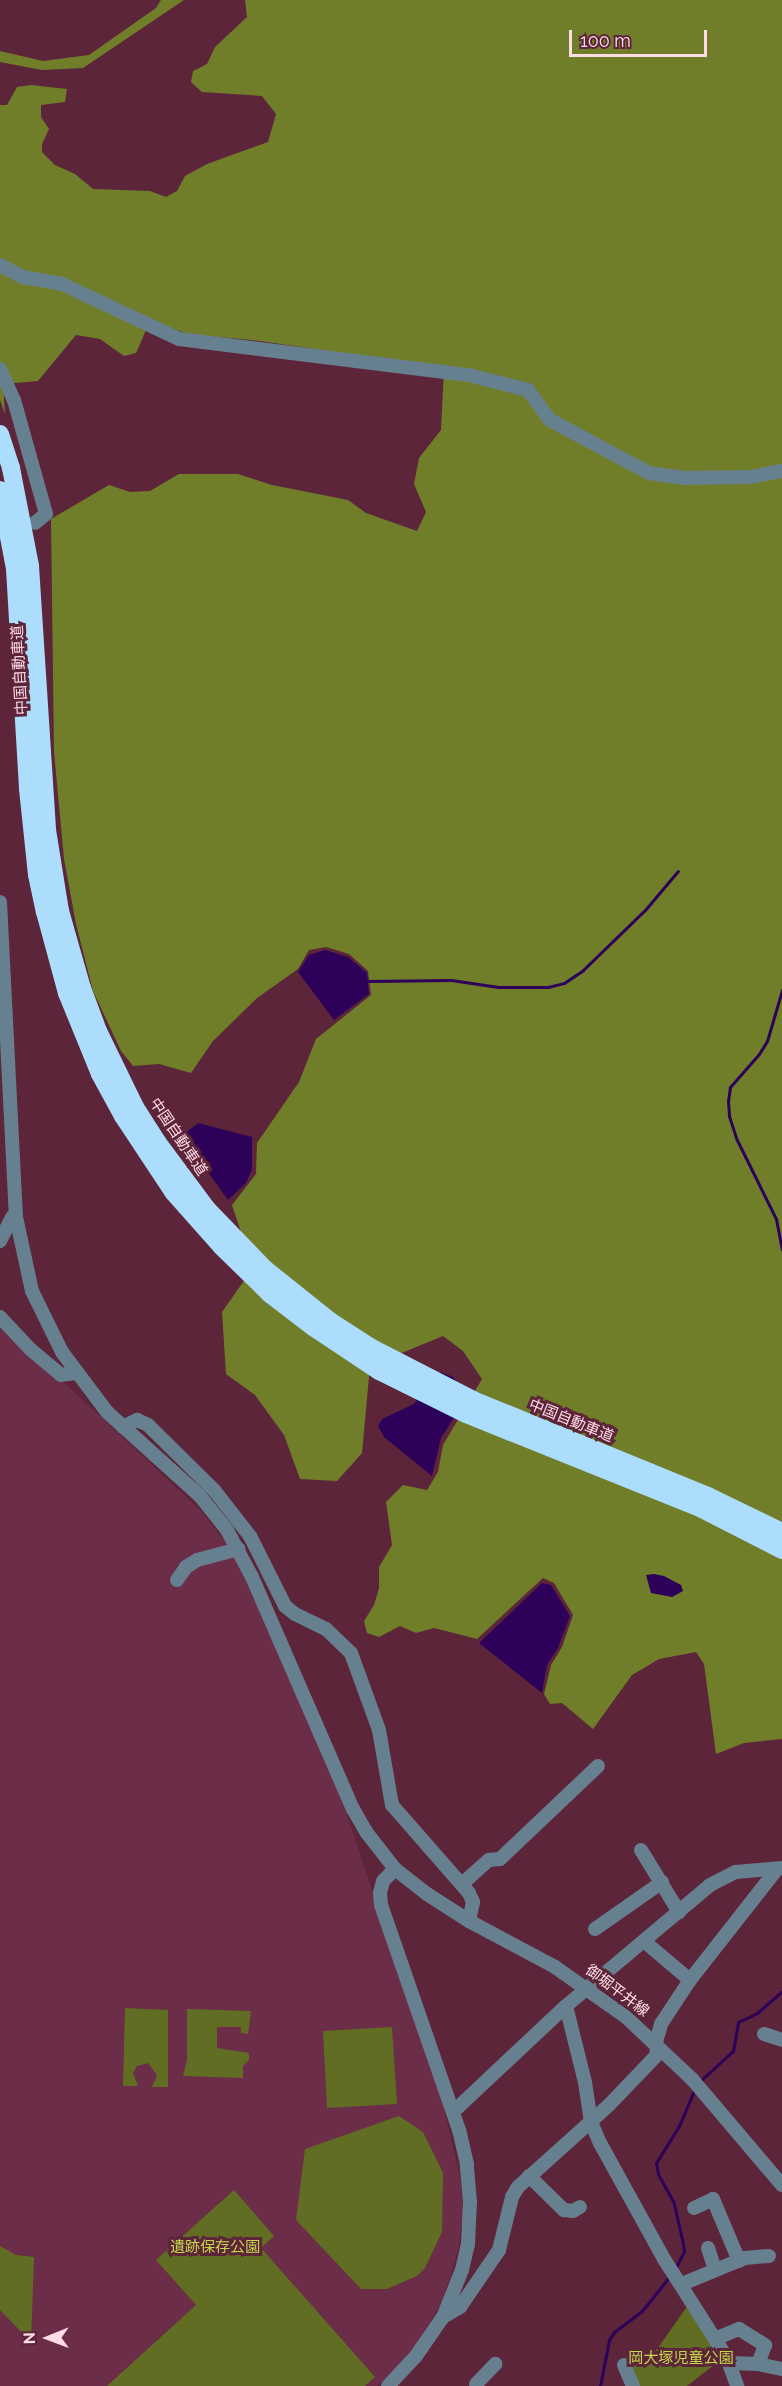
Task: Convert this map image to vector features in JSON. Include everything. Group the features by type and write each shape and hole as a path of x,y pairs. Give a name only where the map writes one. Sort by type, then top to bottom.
{"highway":[{"name":"中国自動車道","path":"0,434 11,468 30,566 43,788 53,872 70,952 98,1031 135,1107 190,1188 215,1217 265,1269 322,1315 370,1347 413,1380"},
{"name":"中国自動車道","path":"0,490 16,579 28,789 37,875 67,993 100,1074 123,1116 174,1193 236,1261 270,1293 349,1352 692,1505 782,1550"},
{"name":"中国自動車道","path":"470,1407 708,1496 782,1533"}],"street":[{"path":"0,265 24,278 62,284 179,339 469,375 528,390 550,420 649,473 683,478 750,477 782,471"},
{"path":"0,369 14,400 46,514 35,523"},
{"name":"御堀平井線","path":"0,902 9,1216 33,1291 47,1324 75,1373 123,1427 200,1496 239,1549 353,1809 367,1833 395,1869 427,1894 469,1921 530,1953 588,1989 656,2042 708,2096 782,2185"},
{"path":"0,1241 9,1216"},
{"path":"0,1317 30,1349 60,1375 75,1373"},
{"path":"123,1427 137,1420 148,1425 214,1490 250,1536 285,1606 295,1614 326,1629 351,1653 379,1730 392,1805 462,1884 473,1902 469,1921"},
{"path":"177,1580 186,1567 197,1560 239,1549"},
{"path":"462,1884 489,1860 501,1859 598,1766"},
{"path":"641,1850 679,1912"},
{"path":"453,2112 566,2006 723,1876 735,1872 779,1868"},
{"path":"443,2317 460,2307 492,2261 505,2236 512,2197 529,2176 591,2122 657,2055 656,2042 661,2024 690,1980 779,1868"},
{"path":"394,2384 443,2317 462,2270 470,2222 467,2164 453,2112 381,1905 380,1893 383,1881 395,1869"},
{"path":"595,1929 662,1882"},
{"path":"645,1942 690,1980"},
{"path":"566,2006 585,2082 591,2122 613,2168 729,2363 737,2386"},
{"path":"764,2034 782,2040"},
{"path":"529,2176 564,2210 573,2211 580,2207"},
{"path":"694,2208 713,2199 739,2261"},
{"path":"708,2248 715,2270"},
{"path":"676,2275 715,2270 739,2261 769,2256"},
{"path":"715,2339 739,2329 765,2346 758,2364"},
{"path":"729,2363 758,2364 782,2369"},
{"path":"476,2385 495,2364"},
{"path":"624,2366 633,2386"}],"shaded area":[{"path":"325,950 348,957 367,973 369,994 334,1020 298,972 309,955"},
{"path":"198,1123 252,1137 252,1169 246,1183 228,1200 182,1136"},
{"path":"0,1328 17,1346 70,1388 199,1509 225,1541 240,1568 335,1778 444,2108 461,2181 463,2212 459,2245 440,2305 422,2337 403,2361 377,2386 0,2386"},
{"path":"440,1372 453,1377 460,1388 455,1416 441,1438 432,1476 384,1437 378,1426 382,1419 414,1404 431,1375"},
{"path":"646,1575 664,1576 681,1585 683,1591 672,1597 651,1593"},
{"path":"542,1583 551,1585 570,1616 558,1648 547,1665 542,1693 479,1643"}],"green space":[{"path":"161,0 184,0 83,68 42,70 0,62 0,51 43,61 89,55 156,8"},
{"path":"245,0 782,0 782,1739 744,1743 716,1754 704,1664 696,1652 659,1659 632,1675 593,1729 562,1703 550,1704 544,1694 551,1665 562,1647 573,1615 554,1583 543,1578 477,1639 434,1628 416,1633 400,1626 379,1637 367,1633 364,1621 374,1605 379,1588 379,1567 392,1545 386,1502 403,1485 427,1490 438,1472 443,1445 482,1379 463,1351 443,1336 370,1366 362,1453 337,1481 300,1479 284,1435 255,1395 226,1374 222,1312 253,1268 232,1205 256,1174 257,1143 299,1082 316,1039 371,995 368,971 349,954 326,947 309,950 298,969 257,998 213,1041 191,1073 159,1064 133,1066 121,1051 93,991 76,924 64,859 54,752 51,519 109,485 130,492 150,491 179,474 238,474 272,485 348,500 366,513 417,531 426,512 414,484 419,458 441,430 444,368 260,341 188,334 159,324 146,330 136,353 124,356 100,339 76,335 38,381 3,384 5,414 0,400 0,105 7,105 17,87 31,85 67,89 65,102 41,105 41,117 49,129 42,144 42,152 55,165 75,174 93,189 150,191 166,197 177,191 185,176 207,164 268,142 276,114 262,96 202,92 191,82 193,71 207,64 215,47 247,17"},
{"path":"125,2008 168,2010 168,2087 152,2087 157,2075 148,2063 137,2066 133,2073 138,2086 123,2086"},
{"path":"187,2009 251,2011 248,2034 241,2033 241,2027 217,2027 217,2048 249,2053 249,2060 243,2066 243,2078 183,2076 187,2060"},
{"path":"392,2027 397,2104 327,2108 323,2031"},
{"path":"399,2116 423,2132 443,2173 442,2232 425,2268 417,2276 387,2289 361,2289 296,2220 305,2149"},
{"name":"遺跡保存公園","path":"234,2190 274,2236 261,2248 375,2377 365,2386 107,2386 196,2305 156,2260"},
{"path":"0,2246 16,2255 34,2257 31,2342 0,2310"},
{"name":"岡大塚児童公園","path":"691,2307 714,2345 705,2350 714,2365 687,2386 637,2386 628,2368 655,2352 686,2308"}],"waterway":[{"path":"367,981 451,980 498,987 548,987 564,983 583,970 645,910 678,871"},
{"path":"782,990 767,1041 759,1054 730,1087 728,1101 729,1116 736,1138 776,1219 782,1249"},
{"path":"699,2082 733,2051 738,2022 757,2013 782,1991"},
{"path":"675,2269 684,2251 682,2239 674,2203 658,2174 656,2163 679,2126 694,2090"},
{"path":"600,2386 609,2340 614,2332 642,2311 669,2277"}]}
